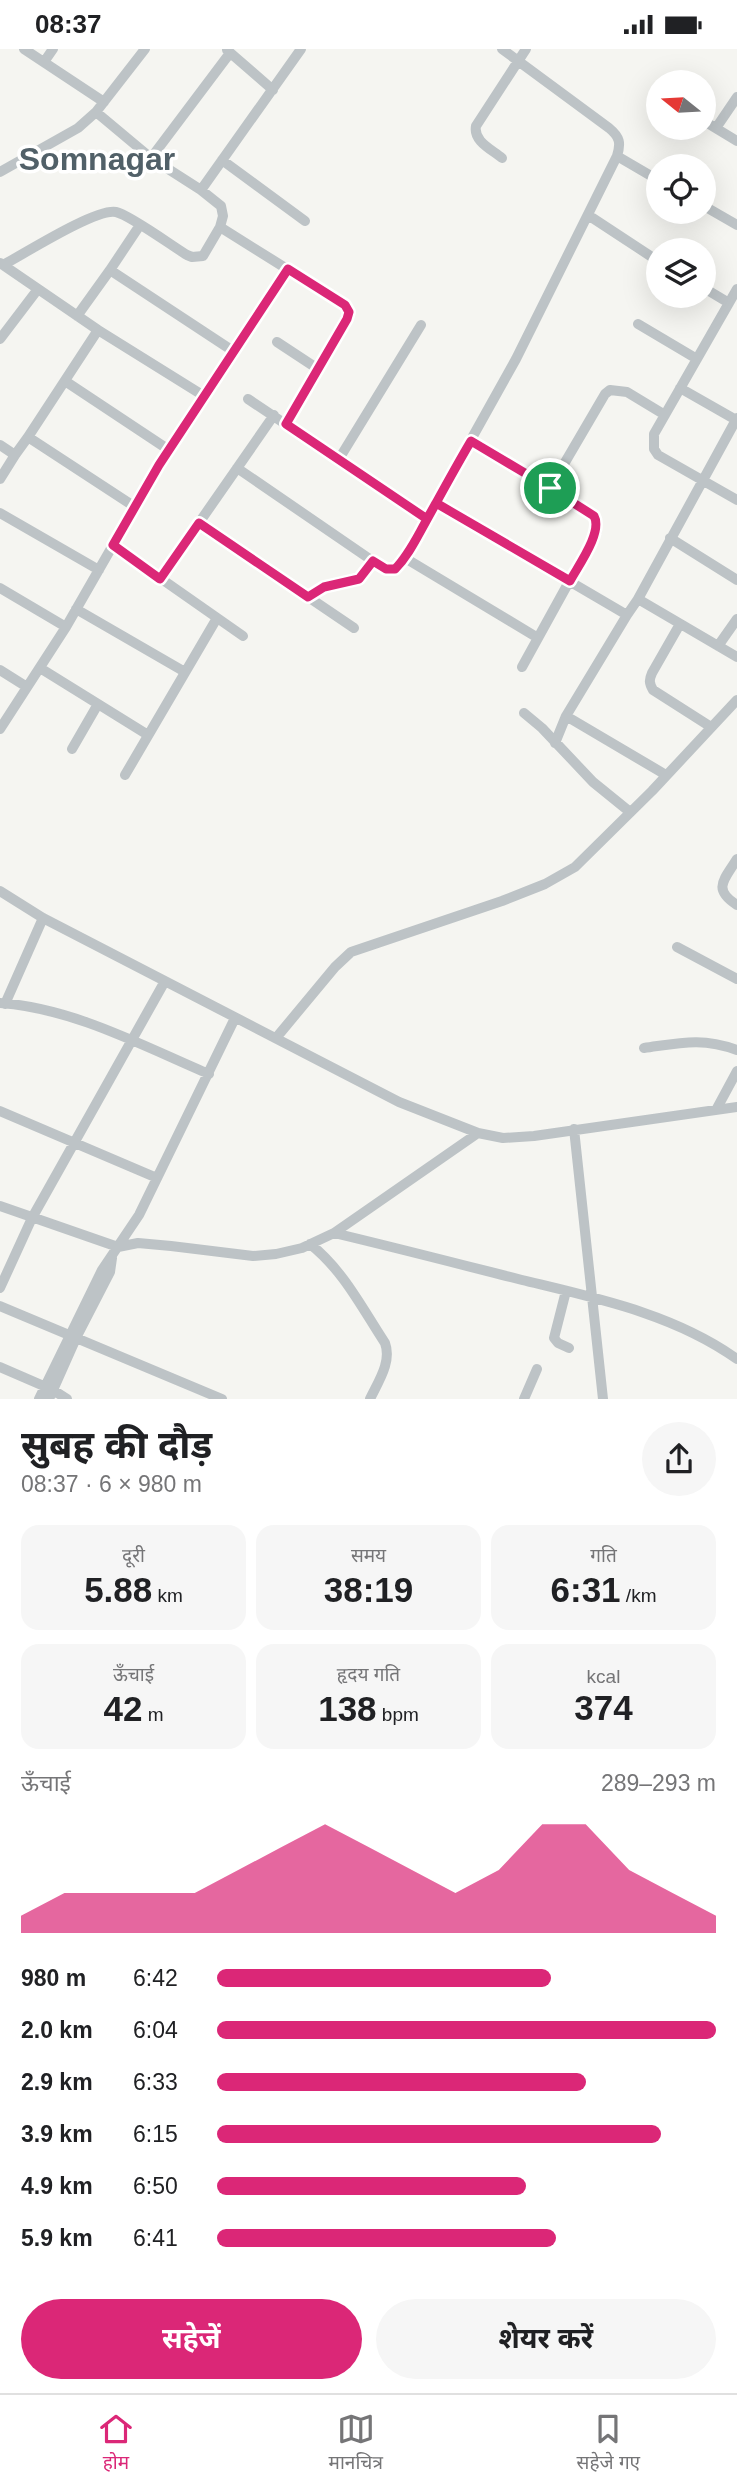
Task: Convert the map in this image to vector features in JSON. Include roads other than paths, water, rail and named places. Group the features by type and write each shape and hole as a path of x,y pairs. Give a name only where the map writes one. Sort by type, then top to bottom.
{"street":[{"path":"24,49 104,102"},
{"path":"44,62 53,49"},
{"path":"0,172 78,128 96,112 145,49"},
{"path":"201,190 300,49"},
{"path":"237,468 373,561 391,570 405,558 516,359 620,146 615,133 502,49"},
{"path":"502,157 477,138 474,133 475,126 526,49"},
{"path":"152,158 228,51 273,90"},
{"path":"737,97 716,128 737,141"},
{"path":"96,112 152,158 217,202 223,210 220,227 203,255 192,257 123,214 110,212 75,226 1,264 98,330 204,396"},
{"path":"617,156 646,173"},
{"path":"222,160 305,221"},
{"path":"716,213 737,225"},
{"path":"588,215 646,253"},
{"path":"77,316 140,225"},
{"path":"220,227 345,305 349,312 286,424"},
{"path":"0,729 66,627 169,450 288,269"},
{"path":"110,270 233,351"},
{"path":"0,339 38,289"},
{"path":"737,289 654,434 654,449 657,455 737,500"},
{"path":"716,295 729,303"},
{"path":"638,324 697,359"},
{"path":"339,459 421,325"},
{"path":"0,479 98,330"},
{"path":"277,342 318,369"},
{"path":"65,381 169,450"},
{"path":"555,743 566,716 638,599 736,419 680,388"},
{"path":"550,488 610,390 627,392 665,415"},
{"path":"248,399 427,519"},
{"path":"160,579 274,415"},
{"path":"28,437 135,507"},
{"path":"471,441 550,488 594,516 597,521 597,531 522,667"},
{"path":"0,445 15,455"},
{"path":"436,503 627,615"},
{"path":"0,513 99,570"},
{"path":"199,523 354,628"},
{"path":"670,538 737,580"},
{"path":"113,545 243,636"},
{"path":"405,558 538,638"},
{"path":"308,597 324,587 359,579 373,561"},
{"path":"0,588 66,627"},
{"path":"638,599 737,657"},
{"path":"76,609 185,672"},
{"path":"125,775 217,618"},
{"path":"718,646 737,619"},
{"path":"680,624 649,680 650,685 653,690 712,727"},
{"path":"40,668 148,735"},
{"path":"0,670 27,687"},
{"path":"276,1038 335,967 351,952 545,884 575,866 737,700"},
{"path":"72,749 98,704"},
{"path":"524,713 593,782 630,812"},
{"path":"566,716 666,775"},
{"path":"737,859 723,881 722,888 725,898 737,905"},
{"path":"0,891 43,918 398,1102 478,1133 503,1138 534,1136 737,1107"},
{"path":"43,918 3,1003 86,1022 209,1074"},
{"path":"677,947 737,979"},
{"path":"0,1288 33,1218 165,981"},
{"path":"39,1399 49,1392 73,1335 110,1272 116,1251 139,1215 236,1018"},
{"path":"645,1048 702,1041 716,1042 737,1050"},
{"path":"716,1110 737,1071"},
{"path":"0,1111 157,1178"},
{"path":"574,1129 603,1399"},
{"path":"0,1206 116,1251 138,1243 253,1256 276,1254 310,1244 334,1233 478,1133"},
{"path":"334,1233 592,1297 668,1321 693,1332 737,1359"},
{"path":"310,1244 332,1262 385,1343 388,1351 386,1365 370,1399"},
{"path":"566,1291 554,1338 569,1348"},
{"path":"0,1306 222,1399"},
{"path":"0,1367 67,1399"},
{"path":"524,1399 537,1369"}],"district":[{"name":"Somnagar","path":"97,159"}]}
